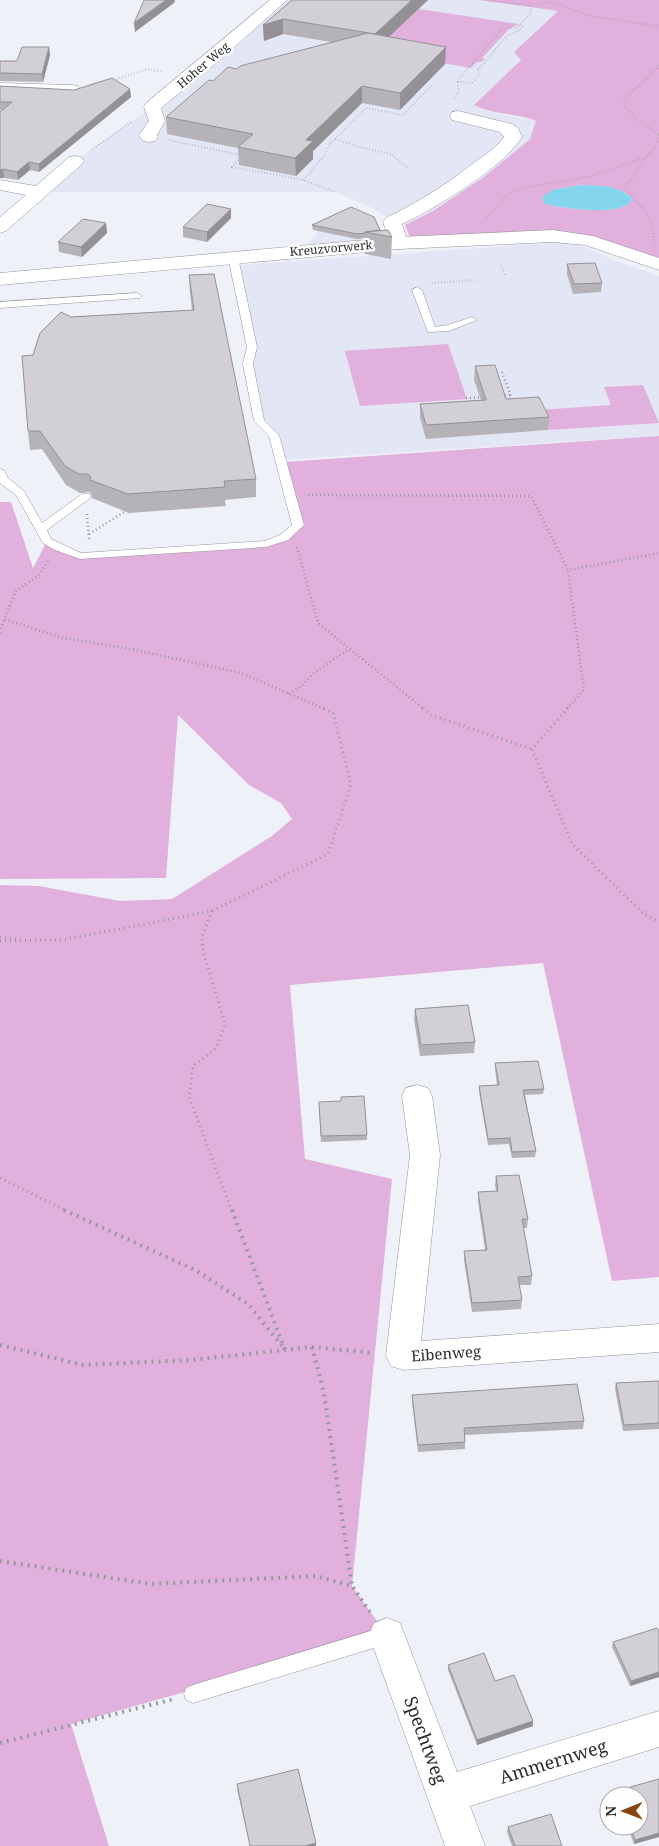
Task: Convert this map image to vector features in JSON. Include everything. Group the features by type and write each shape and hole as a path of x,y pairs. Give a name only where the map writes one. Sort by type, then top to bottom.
{"street":[{"name":"Hoher Weg","path":"152,107 279,0"},
{"path":"0,88 72,90"},
{"path":"149,137 150,128 157,121 152,107"},
{"path":"398,242 392,222 454,188 504,148 513,137 512,132 506,128 458,116"},
{"path":"0,227 75,161"},
{"path":"0,185 39,192"},
{"name":"Kreuzvorwerk","path":"0,279 398,242 553,236 608,246 652,262"},
{"name":"Eibenweg","path":"417,1096 425,1155 403,1356 659,1338"},
{"name":"Spechtweg","path":"387,1635 465,1846"},
{"name":"Ammernweg","path":"446,1794 659,1729"}],"lane":[{"path":"0,472 3,480 20,493 47,541 80,556 266,544 293,532 298,525 274,435 259,422 248,364 252,347 233,257"},
{"path":"417,290 431,330 449,328 472,320"},
{"path":"0,306 137,296"},
{"path":"41,529 86,496"},
{"path":"193,1694 387,1635"}],"path":[{"path":"486,0 530,5 558,0"},
{"path":"551,2 590,16 659,26"},
{"path":"459,90 458,82 460,77 502,29 516,28 520,25 531,13 530,5"},
{"path":"458,82 472,83 479,75 478,70 507,36 518,31 523,26 520,25"},
{"path":"652,262 654,226 649,214 625,187 646,157 655,148 659,135 638,120 624,106 624,100 659,66"},
{"path":"72,90 96,86 148,69 168,73"},
{"path":"304,180 335,139 366,108 403,115 433,84"},
{"path":"75,161 152,107"},
{"path":"149,137 243,155 232,166 304,180 335,192"},
{"path":"335,139 358,147 391,154 408,168"},
{"path":"467,239 507,195 521,188 589,178 646,157"},
{"path":"501,266 506,277"},
{"path":"429,283 476,280"},
{"path":"502,372 514,404"},
{"path":"493,396 510,395"},
{"path":"466,398 484,397"},
{"path":"290,495 531,496 568,570 584,690 532,749"},
{"path":"86,496 89,556"},
{"path":"89,534 126,511"},
{"path":"293,532 318,623 431,715 532,749 572,844 644,914 659,922"},
{"path":"568,570 659,554"},
{"path":"0,633 16,590 38,576 43,567"},
{"path":"0,941 62,940 212,911 328,854 351,784 333,713 241,673 60,636 4,619"},
{"path":"289,694 300,687 315,672 349,648"},
{"path":"212,911 202,936 225,1024 216,1048 193,1066 189,1097 286,1350"},
{"path":"0,937 27,940"},
{"path":"0,1178 34,1196 197,1271 248,1304 286,1350"},
{"path":"0,1345 83,1365 192,1360 312,1347 403,1356"},
{"path":"312,1347 324,1392 352,1586 387,1635"},
{"path":"0,1561 150,1584 316,1576 352,1586"},
{"path":"0,1743 193,1694"}],"shaded area":[{"path":"279,0 479,0 558,11 515,51 521,60 474,105 486,111 537,121 530,139 484,177 433,211 405,225 392,222 373,208 335,192 39,192 75,161 155,105"},
{"path":"479,0 659,0 659,261 591,238 411,240 405,225 433,211 484,177 530,139 536,121 489,111 474,105 521,60 514,52 558,11","holes":["581,185 617,190 629,195 632,200 626,205 606,210 549,205 553,190"]},
{"path":"419,9 519,24 509,29 482,58 485,59 477,62 471,68 374,51"},
{"path":"322,227 382,238 317,245 308,243"},
{"path":"562,242 583,246 614,260 659,276 659,436 282,460 274,435 259,421 248,364 252,347 241,265"},
{"path":"448,344 467,399 360,406 345,351"},
{"path":"643,385 659,423 548,430 538,410 611,405 604,387"},
{"path":"659,436 659,1277 612,1281 543,963 290,985 305,1159 392,1179 352,1586 387,1635 71,1724 109,1846 0,1846 0,885 39,886 120,901 172,899 272,836 292,819 281,803 249,785 178,715 166,878 0,879 0,502 11,502 33,568 47,541 80,556 266,544 298,525 285,462"}],"water":[{"path":"581,185 608,186 622,191 631,197 632,200 626,205 606,210 568,208 544,203 542,197 553,190"}],"building":[{"path":"144,0 166,0 134,23"},
{"path":"292,0 412,0 375,34 283,19 263,25"},
{"path":"368,33 446,47 400,93 362,86 306,140 313,141 295,158 238,147 253,134 166,117 209,80 213,81 228,67 237,69 240,66"},
{"path":"22,47 49,47 42,74 0,73 0,61 17,61"},
{"path":"112,78 130,89 39,164 29,162 17,172 0,170 0,112 12,102 0,102 0,86 74,90"},
{"path":"207,204 231,209 207,232 183,227"},
{"path":"351,207 374,217 380,230 357,234 312,225"},
{"path":"83,219 106,223 81,247 58,242"},
{"path":"388,230 392,237 365,232"},
{"path":"595,263 602,283 574,284 567,264"},
{"path":"214,274 256,479 224,481 225,487 128,494 90,480 91,477 88,474 79,474 65,466 40,431 28,431 22,356 33,355 40,333 61,312 71,317 194,310 189,275"},
{"path":"495,365 506,399 539,397 549,417 426,425 420,404 486,400 475,366"},
{"path":"468,1005 475,1042 421,1045 415,1009"},
{"path":"538,1061 544,1089 523,1090 536,1151 512,1152 510,1138 488,1139 479,1086 499,1085 495,1063"},
{"path":"364,1096 367,1135 321,1136 319,1102 341,1101 341,1097"},
{"path":"519,1175 528,1219 522,1219 532,1276 518,1277 522,1300 472,1303 464,1251 487,1250 478,1192 498,1191 496,1176"},
{"path":"659,1381 659,1423 624,1425 616,1383"},
{"path":"577,1384 584,1421 464,1428 465,1442 418,1445 412,1395"},
{"path":"657,1628 659,1631 659,1672 631,1681 613,1642"},
{"path":"484,1653 495,1681 514,1675 533,1721 477,1740 448,1665"},
{"path":"298,1769 316,1843 305,1846 250,1846 237,1784"},
{"path":"659,1779 659,1833 649,1836 649,1786 634,1786"},
{"path":"551,1814 562,1846 515,1846 508,1827"},
{"path":"634,1836 649,1836 635,1840"}]}
